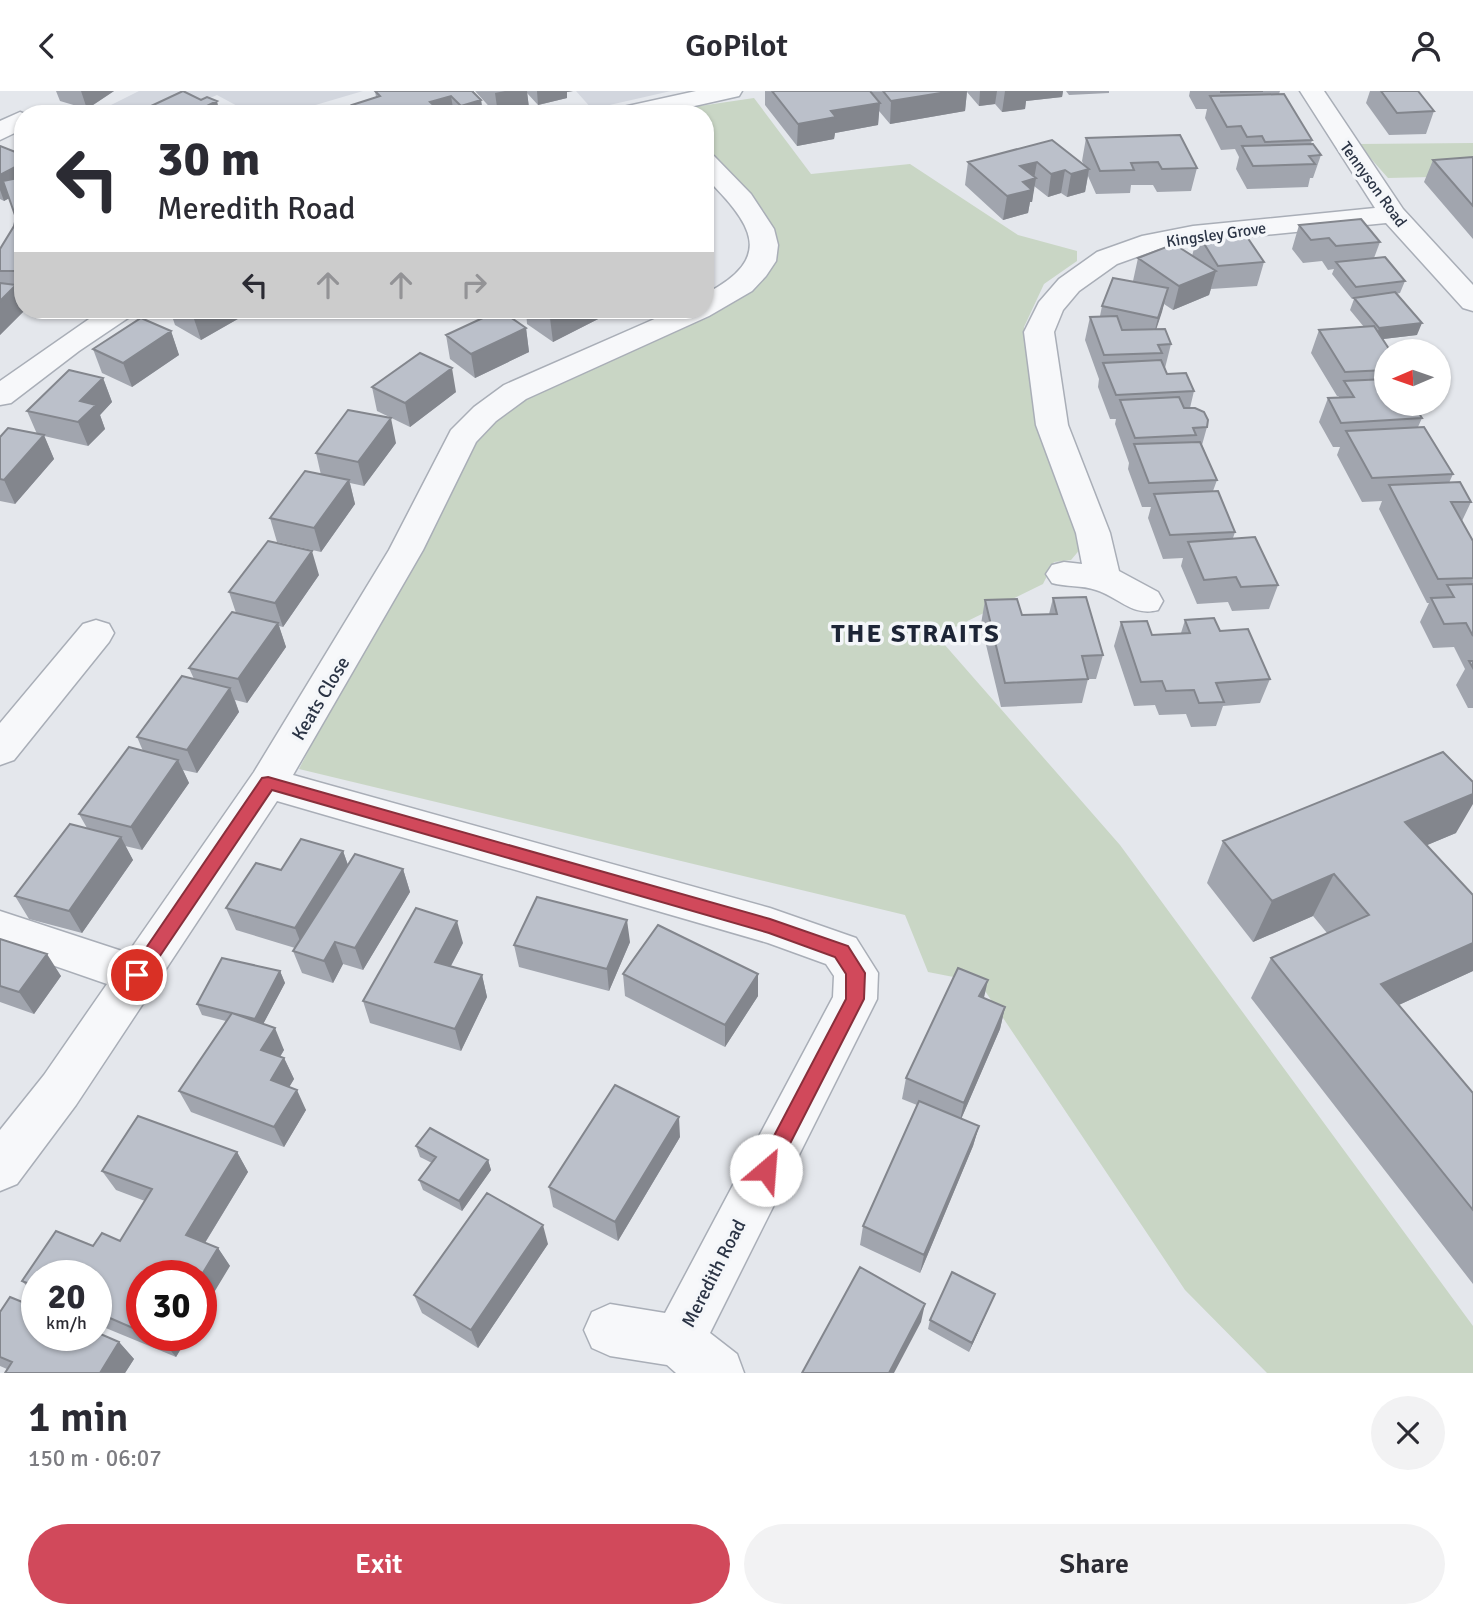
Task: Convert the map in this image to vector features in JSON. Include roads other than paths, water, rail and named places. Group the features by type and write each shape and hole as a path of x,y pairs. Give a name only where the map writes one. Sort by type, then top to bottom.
{"street":[{"path":"657,104 730,91"},
{"name":"Tennyson Road","path":"1312,91 1392,214 1473,302"},
{"path":"714,171 751,209 760,226 763,241 762,258 752,276 714,301"},
{"name":"Kingsley Grove","path":"1103,578 1093,533 1052,425 1039,332 1049,307 1069,285 1107,258 1152,243 1193,234 1392,214"},
{"path":"0,396 107,319"},
{"name":"Keats Close","path":"0,1168 60,1090 268,783 406,550 462,437 485,414 515,392 679,319"},
{"path":"1064,574 1103,578 1145,601"},
{"path":"0,750 96,633"},
{"name":"Meredith Road","path":"268,783 770,926 841,951 856,973 855,999 678,1341"},
{"path":"0,929 137,975"},
{"name":"Meredith Road","path":"610,1329 678,1341 718,1373"}],"district":[{"name":"THE STRAITS","path":"916,633"}]}
